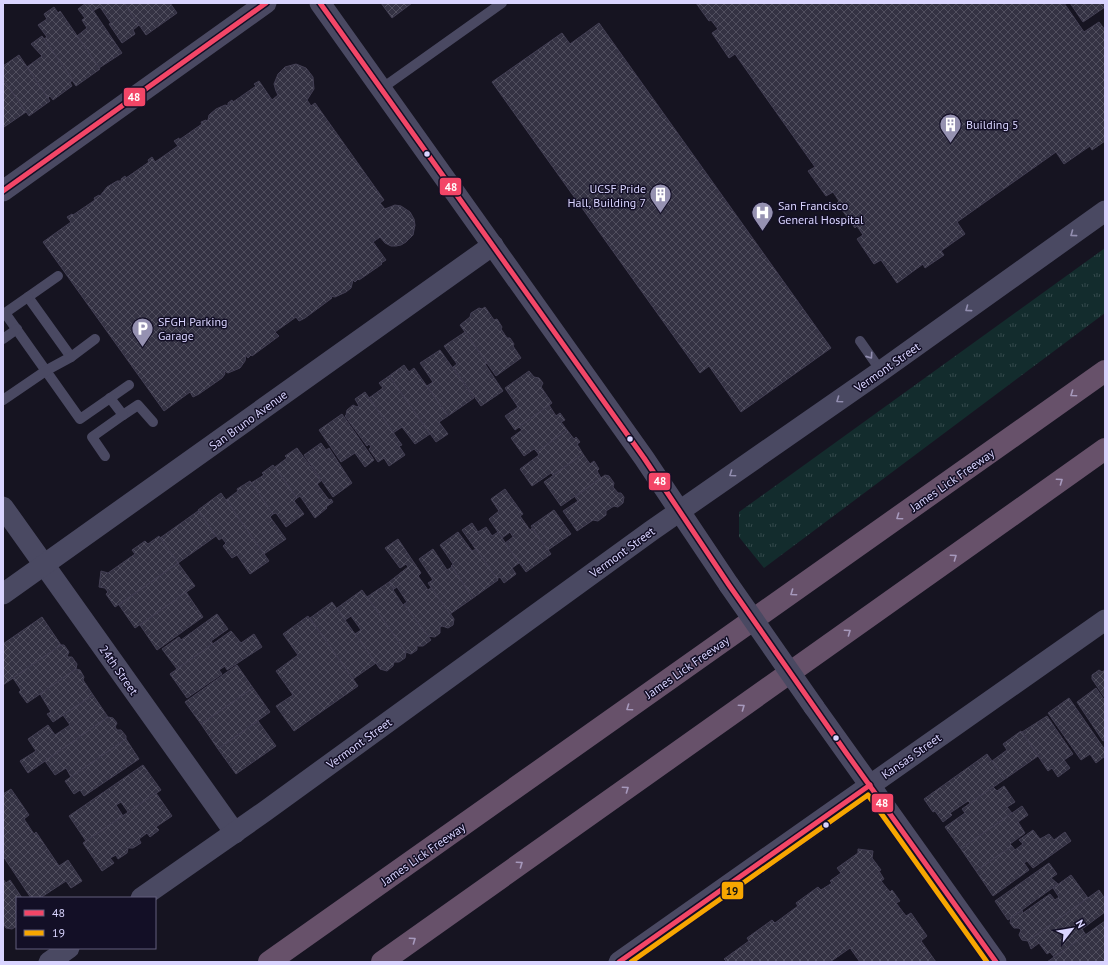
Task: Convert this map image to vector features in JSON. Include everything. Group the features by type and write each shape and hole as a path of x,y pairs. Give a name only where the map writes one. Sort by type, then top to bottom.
{"highway":[{"name":"James Lick Freeway","path":"269,962 1105,371"},
{"path":"384,960 1105,449"}],"street":[{"path":"3,191 266,3"},
{"path":"320,3 644,458 729,585 814,707 996,962"},
{"name":"Vermont Street","path":"142,897 235,833 680,511 881,371 1105,211"},
{"name":"San Bruno Avenue","path":"3,594 493,246"},
{"name":"24th Street","path":"3,507 235,833"},
{"name":"Kansas Street","path":"619,962 1105,620"},
{"path":"49,962 68,949"}],"lane":[{"path":"381,88 502,3"},
{"path":"58,276 5,313 80,419 129,385"},
{"path":"28,297 71,357"},
{"path":"3,339 17,329"},
{"path":"3,400 46,370 71,357 95,339"},
{"path":"860,341 881,371"},
{"path":"110,398 123,415"},
{"path":"105,456 92,437 138,405 152,422"}],"green space":[{"path":"1105,248 1105,313 764,568 739,537 739,512"}],"building":[{"path":"88,3 122,53 99,68 77,36 87,28 82,20 85,18 78,9"},
{"path":"88,3 124,3 139,25 133,30 135,34 122,43 100,7 93,11"},
{"path":"124,3 170,3 177,13 146,35"},
{"path":"381,3 412,3 392,18"},
{"name":"Building 5","path":"696,3 1064,3 1084,32 1099,22 1105,30 1105,141 1092,150 1090,146 1064,164 1056,152 957,222 965,234 941,251 944,255 925,268 923,264 897,283 881,260 874,264 857,239 863,235 857,226 855,228 837,203 839,201 833,192 826,196 808,171 815,167 735,54 729,58 712,33 718,29 711,20 709,21"},
{"path":"1070,3 1105,3 1105,7 1083,22"},
{"path":"54,7 58,13 60,11 100,69 76,86 44,39 47,37 38,25 47,19 44,14"},
{"name":"UCSF Pride Hall, Building 7","path":"599,23 831,348 741,412 709,366 700,373 492,82 562,33 570,44"},
{"path":"42,36 73,80 70,82 72,86 53,100 50,96 48,98 27,67 42,56 31,44"},
{"path":"19,55 50,101 29,116 3,79 3,66"},
{"name":"SFGH Parking Garage","path":"296,64 306,68 313,77 314,89 307,100 311,106 315,103 384,200 380,203 385,209 395,205 401,206 410,212 414,219 415,225 413,235 406,242 396,246 391,246 385,243 380,237 373,242 386,260 381,263 382,264 359,280 358,279 355,282 353,280 351,288 346,292 335,297 330,296 332,298 305,318 299,321 296,317 275,332 279,336 252,356 251,355 248,358 246,355 245,361 240,368 228,373 224,371 225,374 222,378 199,394 193,397 190,392 164,411 43,242 71,222 67,217 72,214 73,215 95,200 94,198 99,195 100,196 107,187 117,181 122,181 121,179 125,176 126,178 149,162 148,160 152,157 155,162 178,146 174,141 179,138 179,140 202,124 201,122 208,120 209,115 216,109 225,105 228,106 228,103 232,100 233,102 256,86 254,84 259,81 272,100 278,95 274,84 278,74 285,67"},
{"path":"3,79 26,112 4,127 3,125"},
{"path":"485,307 494,320 497,319 502,327 501,329 507,338 510,338 514,344 513,346 521,358 496,376 460,325 470,317 471,313 479,308 482,309"},
{"path":"465,332 487,363 485,364 503,391 481,406 453,367 457,364 444,346"},
{"path":"440,350 474,398 448,416 427,386 433,382 420,363"},
{"path":"404,365 409,372 414,368 448,416 439,422 448,434 436,442 389,376"},
{"path":"529,371 534,377 539,378 543,383 541,387 552,403 515,430 505,416 518,407 505,388"},
{"path":"389,376 430,434 415,444 402,427 393,433 369,398 383,388 379,383"},
{"path":"365,392 402,445 399,446 405,455 389,466 384,458 378,462 369,449 371,447 369,444 367,446 345,416 347,410 353,405 357,407 359,406 355,399"},
{"path":"549,405 556,416 560,413 565,420 561,422 567,430 537,452 534,449 524,456 511,438 522,430 519,427"},
{"path":"342,414 374,460 365,467 355,453 341,462 319,430"},
{"path":"567,430 574,439 576,437 580,442 577,444 583,454 553,475 551,473 532,486 520,469 539,455 537,452"},
{"path":"321,443 326,450 329,448 352,483 333,497 304,455"},
{"path":"297,448 321,481 317,484 329,500 331,499 333,502 315,518 300,496 297,498 275,467 287,458 285,456"},
{"path":"583,454 590,464 594,461 599,469 597,471 601,478 561,506 544,482"},
{"path":"273,465 297,498 294,501 304,514 286,527 276,513 273,514 251,483 264,475 262,473"},
{"path":"605,475 609,476 614,483 613,487 624,497 623,503 618,507 614,506 606,511 606,515 598,521 593,520 577,531 563,511 578,501 575,497"},
{"path":"250,481 273,514 270,517 286,539 264,554 226,500 238,491 237,489"},
{"path":"505,489 523,514 520,516 530,530 532,528 551,554 526,572 505,543 513,537 510,532 502,538 489,519 499,511 491,499"},
{"path":"221,493 269,561 250,574 237,555 232,558 223,546 226,543 222,538 219,540 198,510"},
{"path":"554,510 571,534 548,550 531,526"},
{"path":"198,511 216,536 178,563 160,538"},
{"path":"472,523 478,532 486,527 492,536 498,532 519,563 512,568 516,574 504,583 500,577 497,579 462,530"},
{"path":"458,532 472,551 476,549 498,580 473,598 451,566 453,564 440,545"},
{"path":"159,536 178,563 115,607 106,594 108,592 105,588 99,587 101,571 108,573 135,554 132,550 145,541 148,544"},
{"path":"398,539 421,573 418,576 428,590 432,587 454,619 453,625 448,628 442,626 440,627 440,633 435,637 427,636 404,604 407,602 397,587 394,589 389,582 408,567 406,564 400,568 385,548"},
{"path":"433,549 447,570 452,567 473,598 450,614 428,583 433,580 419,559"},
{"path":"178,563 195,586 135,628 119,605"},
{"path":"389,582 403,605 404,604 431,640 423,646 417,646 417,650 411,654 406,652 367,597"},
{"path":"362,590 406,652 405,658 399,662 394,662 393,666 387,671 380,669 355,634 361,630 351,616 345,620 337,608"},
{"path":"186,592 203,617 157,650 140,625"},
{"path":"332,602 376,663 353,679 310,618"},
{"path":"217,614 228,629 211,641 213,644 177,669 162,649 179,637 181,640"},
{"path":"308,616 358,686 294,731 276,706 293,695 276,671 298,655 283,634"},
{"path":"42,617 61,645 3,685 3,644"},
{"path":"231,631 241,643 254,634 262,647 227,670 225,666 219,670 222,674 187,698 170,674"},
{"path":"61,645 64,645 69,652 67,656 72,657 77,664 76,669 27,703 19,692 21,690 13,678"},
{"path":"237,665 253,688 201,724 185,702"},
{"path":"76,669 80,670 84,677 83,680 93,695 53,722 47,714 51,712 40,694"},
{"path":"1099,670 1102,672 1105,670 1105,698 1092,679 1092,675"},
{"path":"253,688 270,712 218,749 201,724"},
{"path":"1096,688 1105,701 1105,740 1103,741 1077,702"},
{"path":"93,695 108,717 28,773 20,761 36,751 28,739 48,725 55,735 70,725 63,715"},
{"path":"1069,698 1105,750 1105,756 1096,763 1090,754 1081,760 1048,713"},
{"path":"1047,716 1073,754 1064,760 1070,768 1058,777 1052,768 1048,771 1022,732"},
{"path":"108,717 113,718 117,723 115,727 117,730 121,730 126,736 126,739 71,777 66,768 55,775 45,761"},
{"path":"258,721 276,746 236,774 218,749"},
{"path":"1021,731 1038,756 1005,779 992,761 1007,750 1003,744"},
{"path":"126,739 139,759 84,796 80,790 74,794 65,781"},
{"path":"987,754 1005,779 970,803 968,801 950,813 952,815 943,822 935,811 933,812 924,799"},
{"path":"143,765 161,790 128,812 121,802 116,805 123,816 86,841 69,816"},
{"path":"1004,786 1015,802 1007,807 1012,813 961,849 945,827 965,813 962,809 993,787 997,791"},
{"path":"11,789 29,815 24,819 34,834 36,832 59,866 68,860 82,881 71,888 66,881 42,897 30,897 3,856 3,794"},
{"path":"156,793 172,816 156,827 159,830 150,837 147,833 139,839 141,843 133,848 128,848 127,853 118,859 116,855 110,858 114,863 102,871 83,843"},
{"path":"1022,806 1028,815 1018,822 1025,833 1010,844 1012,846 976,871 961,849"},
{"path":"1033,830 1040,839 1049,834 1054,840 1065,832 1071,841 1033,868 1027,861 1024,863 1029,870 993,896 976,871 1012,846 1015,850 1023,844 1019,840"},
{"path":"858,849 873,851 872,858 881,870 879,871 884,879 881,881 890,892 892,890 900,901 896,903 906,916 911,913 927,936 921,941 936,962 860,962 850,948 830,962 724,962 726,961 724,959 749,941 747,938 772,920 775,923 798,906 796,903 818,887 821,890 832,883 830,881 841,873 837,868 858,853"},
{"path":"1049,863 1057,874 1051,878 1058,884 1008,920 995,901"},
{"path":"1071,875 1088,898 1028,941 1022,940 1019,935 1021,930 1019,928 1014,928 1010,923 1011,918 1022,910 1023,913 1050,894 1055,900 1059,897 1053,888"},
{"path":"3,879 6,883 10,880 21,897 16,897 16,927 12,929 6,928 3,923"},
{"path":"1099,890 1105,899 1105,912 1082,929 1086,935 1054,957 1050,952 1047,954 1039,943 1031,949 1028,941"},
{"path":"1105,921 1105,960 1102,962 1047,962"}],"transit line":[{"name":"48","path":"3,191 266,3"},
{"name":"48","path":"320,3 644,458 729,585 847,754 996,962"},
{"name":"48","path":"619,962 870,785"},
{"name":"19","path":"631,962 868,795 987,962"}],"place":[{"name":"Building 5","path":"950,144"},
{"name":"UCSF Pride Hall, Building 7","path":"661,214"},
{"name":"San Francisco General Hospital","path":"762,232"},
{"name":"SFGH Parking Garage","path":"143,348"}]}
